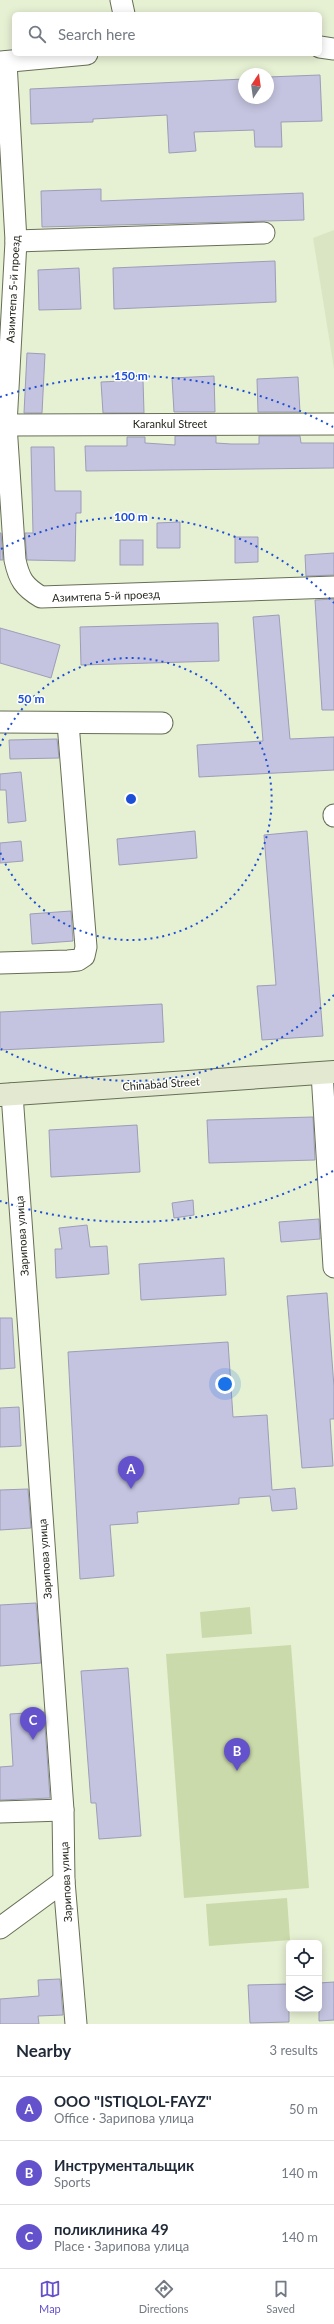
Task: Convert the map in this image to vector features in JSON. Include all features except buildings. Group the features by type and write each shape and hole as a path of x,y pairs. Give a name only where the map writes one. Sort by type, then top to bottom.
{"main road":[{"name":"Chinabad Street","path":"6,1094 328,1073"}],"street":[{"path":"121,0 124,12"},
{"path":"322,47 334,49"},
{"path":"3,62 66,56"},
{"name":"Азимтепа 5-й проезд","path":"3,62 16,241 4,411 9,570 26,589 41,597 334,587"},
{"path":"16,241 264,233"},
{"name":"Karankul Street","path":"4,411 334,424"},
{"path":"0,722 162,723"},
{"path":"0,963 68,961 78,960 84,956 86,947 68,723"},
{"name":"Chinabad Street","path":"328,1073 334,1267"},
{"name":"Зарипова улица","path":"6,1094 63,1810 64,1881 76,2024"},
{"path":"0,1812 63,1810"},
{"path":"0,1928 64,1881"}],"shaded area":[{"path":"334,230 334,369 313,238"},
{"path":"250,1607 252,1634 202,1638 200,1612"},
{"path":"291,1645 309,1888 184,1898 166,1654"},
{"path":"287,1898 290,1940 209,1946 206,1904"}],"place":[{"name":"ООО \"ISTIQLOL-FAYZ\"","path":"131,1489"},
{"name":"поликлиника 49","path":"33,1740"},
{"name":"Инструментальщик","path":"237,1771"}]}
